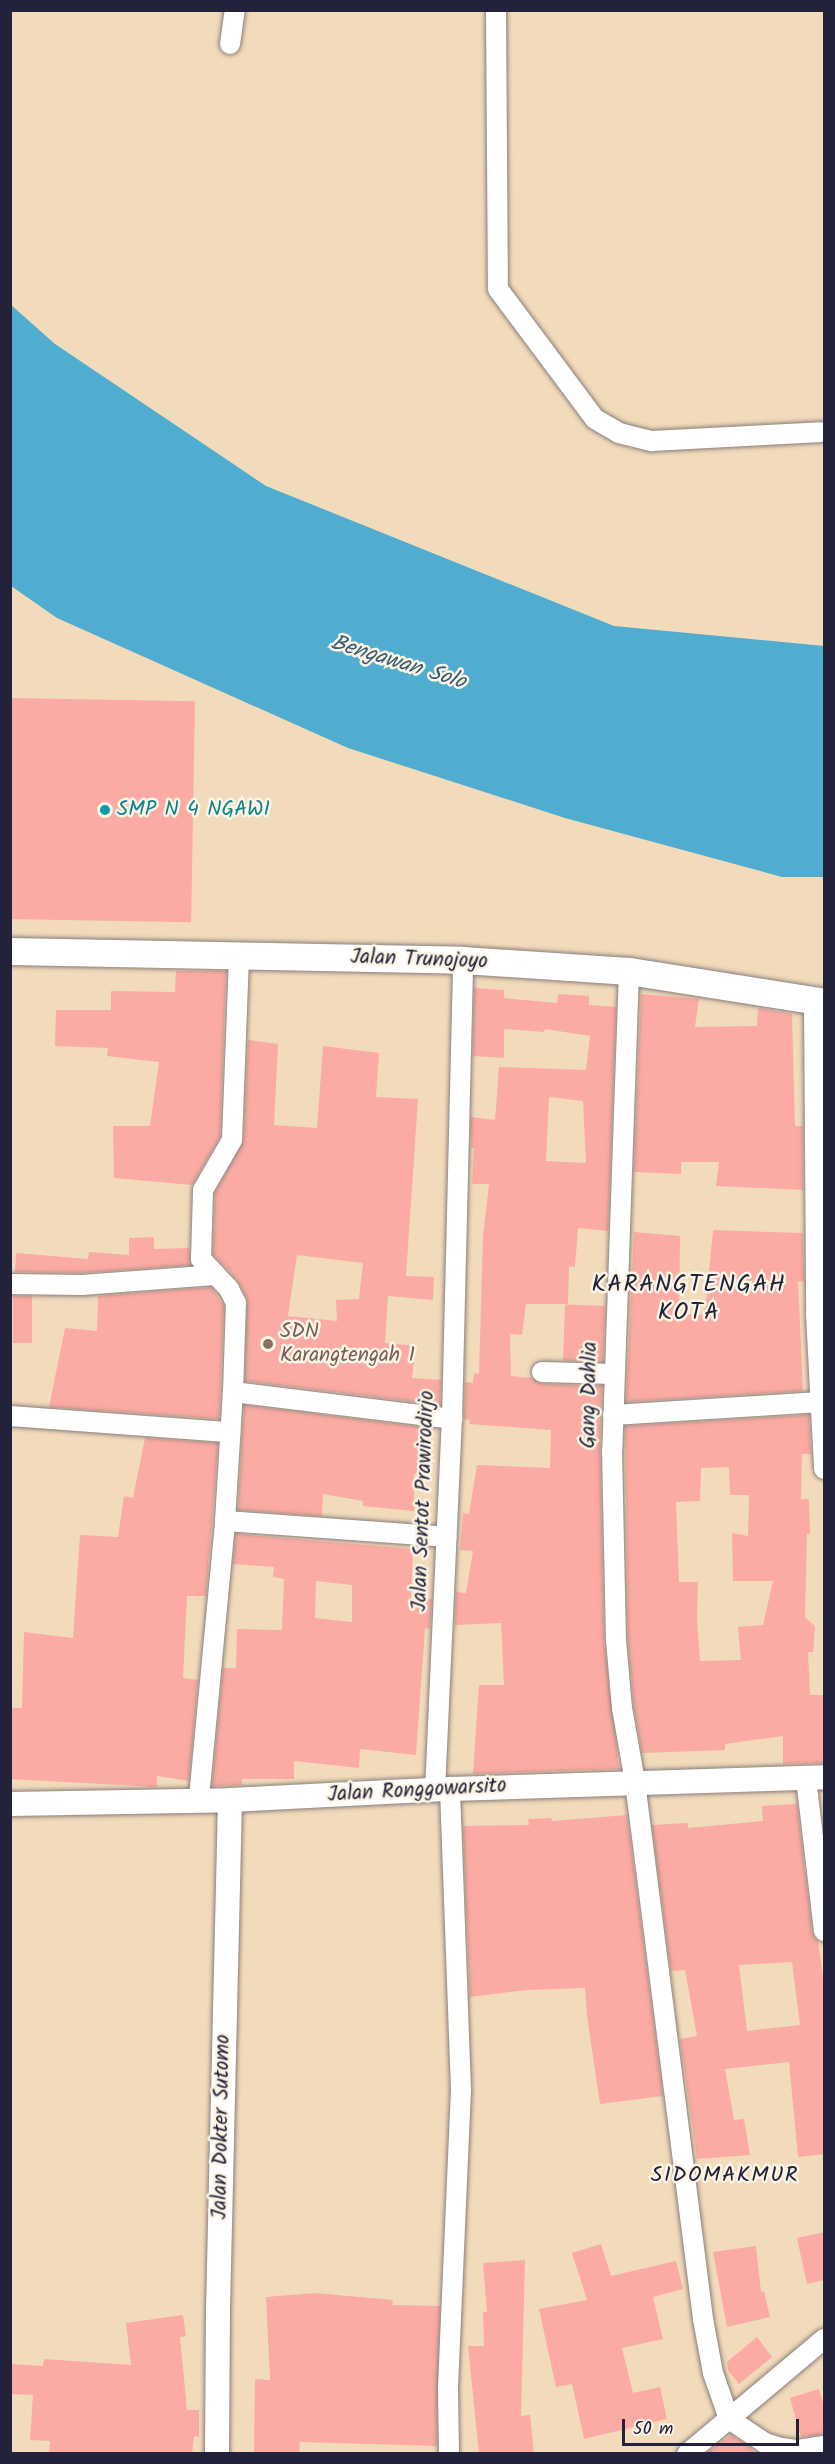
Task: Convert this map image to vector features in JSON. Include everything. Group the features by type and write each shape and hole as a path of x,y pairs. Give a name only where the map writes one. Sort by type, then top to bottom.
{"main road":[{"name":"Jalan Trunojoyo","path":"10,951 463,960 629,971 820,1001"}],"street":[{"path":"230,44 235,10"},
{"path":"496,10 498,289 595,419 619,433 652,441 821,432"},
{"path":"200,1798 225,1521 236,1303 234,1295 201,1259 203,1190 232,1140 239,954"},
{"name":"Jalan Sentot Prawirodirjo","path":"449,2454 449,2376 461,2090 442,1790 463,960"},
{"name":"Gang Dahlia","path":"629,971 613,1414 616,1641 622,1708 635,1782 703,2319 713,2373 729,2419"},
{"path":"820,1001 814,1172 825,1469"},
{"path":"10,1284 82,1285 214,1275"},
{"path":"542,1372 614,1374"},
{"path":"233,1392 452,1419"},
{"path":"613,1414 821,1402"},
{"path":"10,1416 230,1432"},
{"path":"225,1521 447,1537"},
{"path":"816,1778 825,1931"},
{"name":"Jalan Ronggowarsito","path":"10,1804 200,1798 230,1800 635,1782 816,1778"},
{"name":"Jalan Dokter Sutomo","path":"217,2454 218,2309 230,1800"},
{"path":"687,2454 825,2338"},
{"path":"729,2419 765,2443 781,2448 798,2450 825,2446"}],"water":[{"name":"Bengawan Solo","path":"10,304 55,344 266,486 614,626 824,646 824,877 782,877 565,818 348,748 57,618 11,586"}],"building":[{"name":"SMP N 4 NGAWI","path":"10,698 195,701 191,922 10,919"},
{"path":"176,971 226,971 220,1137 192,1185 114,1178 113,1126 150,1126 159,1062 107,1056 108,1048 55,1046 56,1010 111,1010 111,991 175,992"},
{"path":"474,988 504,990 504,998 557,1003 558,994 589,996 589,1005 616,1007 608,1231 578,1228 575,1267 569,1266 568,1304 526,1304 522,1335 510,1334 511,1376 531,1378 542,1384 602,1386 600,1450 604,1640 619,1769 473,1774 479,1685 504,1685 501,1623 455,1625 456,1592 466,1593 473,1551 460,1550 463,1513 469,1514 477,1465 550,1468 551,1430 469,1424 470,1420 464,1419 465,1382 473,1383 474,1373 479,1374 483,1236 489,1184 472,1184 474,1148 471,1147 471,1117 495,1120 499,1067 586,1070 590,1036 545,1029 544,1032 504,1029 504,1058 473,1056","holes":["549,1097 583,1101 586,1163 546,1161"]},
{"path":"641,994 699,999 695,1027 757,1026 758,1008 792,1014 795,1126 803,1126 803,1190 716,1186 719,1162 681,1162 681,1174 634,1172"},
{"path":"248,1040 278,1044 274,1125 317,1128 323,1046 379,1053 376,1097 418,1099 406,1276 434,1277 433,1300 388,1296 385,1343 416,1346 412,1378 441,1380 440,1405 245,1381 247,1298 238,1281 213,1254 215,1193 244,1140","holes":["297,1255 363,1263 359,1299 336,1300 337,1321 288,1316"]},
{"path":"713,1230 803,1233 804,1282 798,1281 803,1391 626,1402 634,1232 680,1236 679,1314 705,1315"},
{"path":"154,1237 154,1249 189,1248 191,1265 82,1273 15,1272 16,1253 88,1259 89,1252 129,1255 129,1238"},
{"path":"211,1287 224,1306 219,1419 49,1407 65,1328 97,1331 98,1296"},
{"path":"13,1296 32,1296 32,1343 13,1343"},
{"path":"565,1305 605,1306 603,1362 563,1361"},
{"path":"244,1405 430,1428 425,1476 414,1474 414,1511 363,1506 363,1501 323,1494 322,1516 238,1510"},
{"path":"809,1415 811,1454 802,1454 801,1499 809,1499 810,1534 807,1534 805,1617 815,1626 813,1652 808,1652 810,1695 825,1695 825,1763 783,1764 783,1736 725,1744 725,1750 642,1753 634,1706 628,1639 625,1426","holes":["729,1467 730,1495 749,1495 748,1536 732,1533 733,1581 773,1581 763,1625 738,1627 741,1660 700,1661 697,1619 698,1582 679,1582 676,1502 700,1501 701,1468"]},
{"path":"145,1438 218,1443 206,1596 187,1596 183,1678 198,1680 189,1781 157,1776 157,1787 10,1779 10,1708 22,1708 24,1632 73,1638 80,1535 118,1537 124,1496 133,1498"},
{"path":"236,1534 413,1549 411,1598 432,1599 430,1629 425,1628 416,1755 360,1749 359,1768 294,1761 294,1779 242,1779 242,1785 212,1786 223,1668 236,1668 237,1629 282,1630 284,1579 273,1577 274,1567 233,1564","holes":["316,1581 352,1585 352,1622 315,1618"]},
{"path":"797,1804 812,1932 818,1941 825,1992 825,2154 798,2157 789,2062 725,2069 734,2120 744,2119 750,2155 697,2159 680,2039 697,2036 685,1970 671,1971 652,1825 688,1823 688,1828 763,1821 762,1806","holes":["792,1962 800,2025 747,2031 739,1965"]},
{"path":"627,1815 663,2096 600,2104 585,1988 527,1990 470,1997 463,1826 529,1825 528,1819 551,1818 552,1821"},
{"path":"825,2232 825,2280 807,2284 797,2238"},
{"path":"601,2244 611,2276 676,2261 683,2289 653,2297 663,2339 622,2348 633,2393 660,2387 667,2419 584,2439 572,2384 556,2387 539,2309 587,2300 572,2253"},
{"path":"756,2246 761,2292 764,2291 770,2317 727,2327 713,2252"},
{"path":"525,2260 521,2416 530,2415 534,2454 479,2454 468,2346 484,2346 483,2312 487,2312 483,2263"},
{"path":"315,2293 393,2300 392,2305 440,2306 437,2446 300,2442 299,2454 254,2454 255,2379 270,2380 266,2297"},
{"path":"183,2315 186,2336 180,2337 187,2410 199,2410 199,2437 194,2436 192,2454 49,2454 50,2441 30,2440 33,2395 10,2394 10,2364 43,2366 44,2359 131,2365 126,2323"},
{"path":"757,2337 772,2357 739,2384 728,2370 727,2362"},
{"path":"819,2389 825,2410 825,2434 801,2437 790,2398"},
{"path":"731,2435 756,2454 706,2454"}],"place":[{"name":"SMP N 4 NGAWI","path":"105,810"},
{"name":"SDN Karangtengah 1","path":"268,1344"}],"district":[{"name":"KARANGTENGAH KOTA","path":"689,1299"},
{"name":"SIDOMAKMUR","path":"725,2176"}]}
